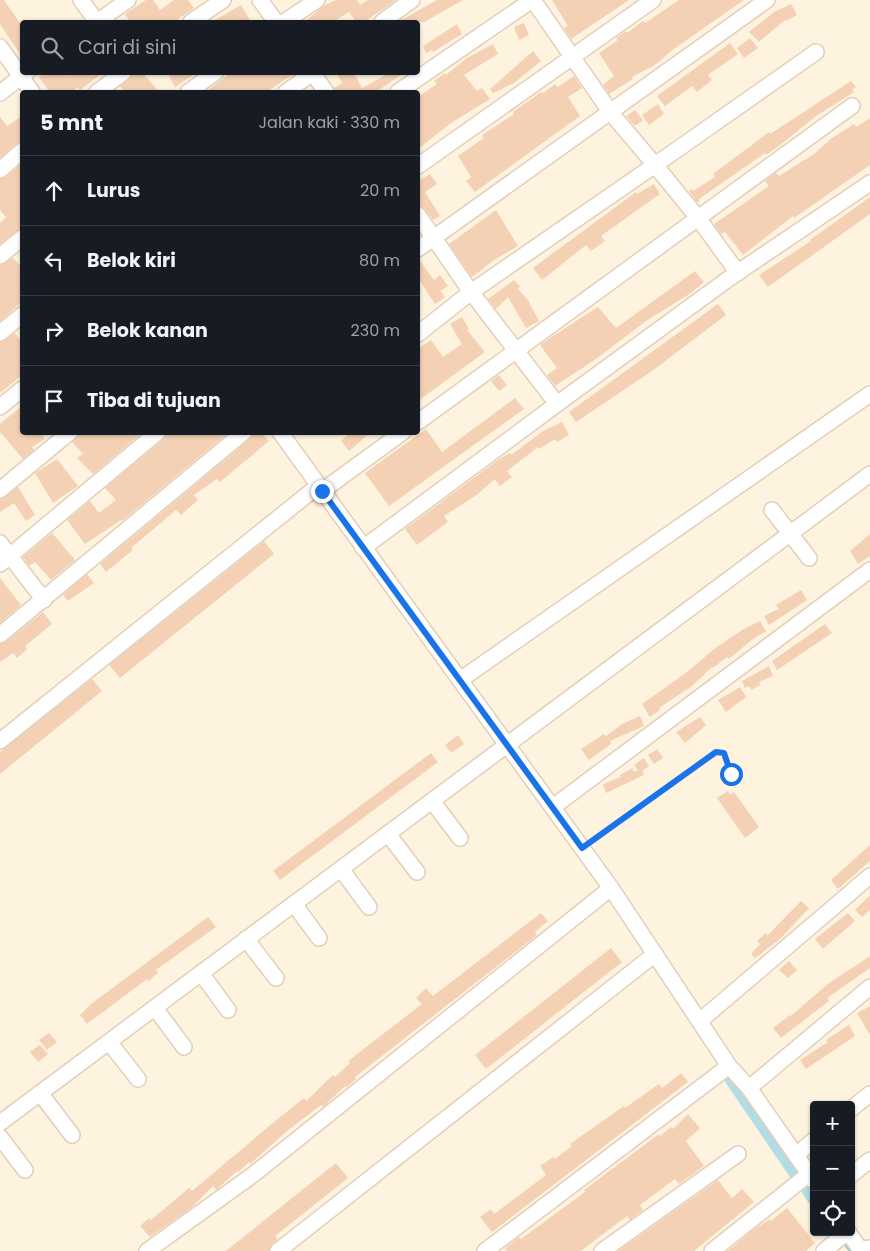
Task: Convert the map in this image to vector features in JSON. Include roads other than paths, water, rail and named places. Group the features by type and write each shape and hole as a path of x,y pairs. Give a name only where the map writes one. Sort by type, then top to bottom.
{"street":[{"path":"81,0 96,20"},
{"path":"100,20 128,0"},
{"path":"194,20 223,0"},
{"path":"260,0 275,20"},
{"path":"287,20 318,0"},
{"path":"385,20 412,0"},
{"path":"401,90 533,0 611,113 698,218 738,273"},
{"path":"420,165 653,0"},
{"path":"420,247 767,0"},
{"path":"0,47 20,70"},
{"path":"420,332 472,292 816,52"},
{"path":"0,94 24,75 31,90"},
{"path":"100,90 120,75"},
{"path":"191,90 212,75"},
{"path":"289,90 310,75"},
{"path":"314,75 325,90"},
{"path":"420,421 852,106"},
{"path":"0,170 20,153"},
{"path":"362,548 738,273 870,183"},
{"path":"420,217 472,292 557,404"},
{"path":"0,256 20,240"},
{"path":"0,333 20,317"},
{"path":"0,407 20,390"},
{"path":"460,680 870,394"},
{"path":"0,490 66,435"},
{"path":"5,560 154,435"},
{"path":"0,635 240,435"},
{"path":"287,435 320,489 611,888 654,954 701,1020 729,1066 749,1088 810,1176"},
{"path":"0,741 320,489 399,435"},
{"path":"0,1123 870,474"},
{"path":"772,510 789,535 809,558"},
{"path":"0,544 5,560 44,600"},
{"path":"553,807 870,570"},
{"path":"432,801 460,838"},
{"path":"388,834 417,872"},
{"path":"341,869 369,907"},
{"path":"701,1020 870,876"},
{"path":"148,1251 254,1174 611,888"},
{"path":"294,904 319,938"},
{"path":"246,940 276,978"},
{"path":"278,1251 654,954"},
{"path":"201,973 228,1010"},
{"path":"749,1088 870,987"},
{"path":"155,1008 184,1047"},
{"path":"109,1042 138,1079"},
{"path":"485,1251 729,1066"},
{"path":"40,1093 72,1135"},
{"path":"855,1106 870,1094"},
{"path":"0,1136 25,1170"},
{"path":"796,1155 810,1143"},
{"path":"602,1251 738,1154"},
{"path":"855,1172 870,1160"},
{"path":"712,1251 810,1179"},
{"path":"824,1251 843,1236"},
{"path":"852,1236 865,1249"}],"waterway":[{"path":"731,1078 795,1172"},
{"path":"847,1246 851,1251"}]}
